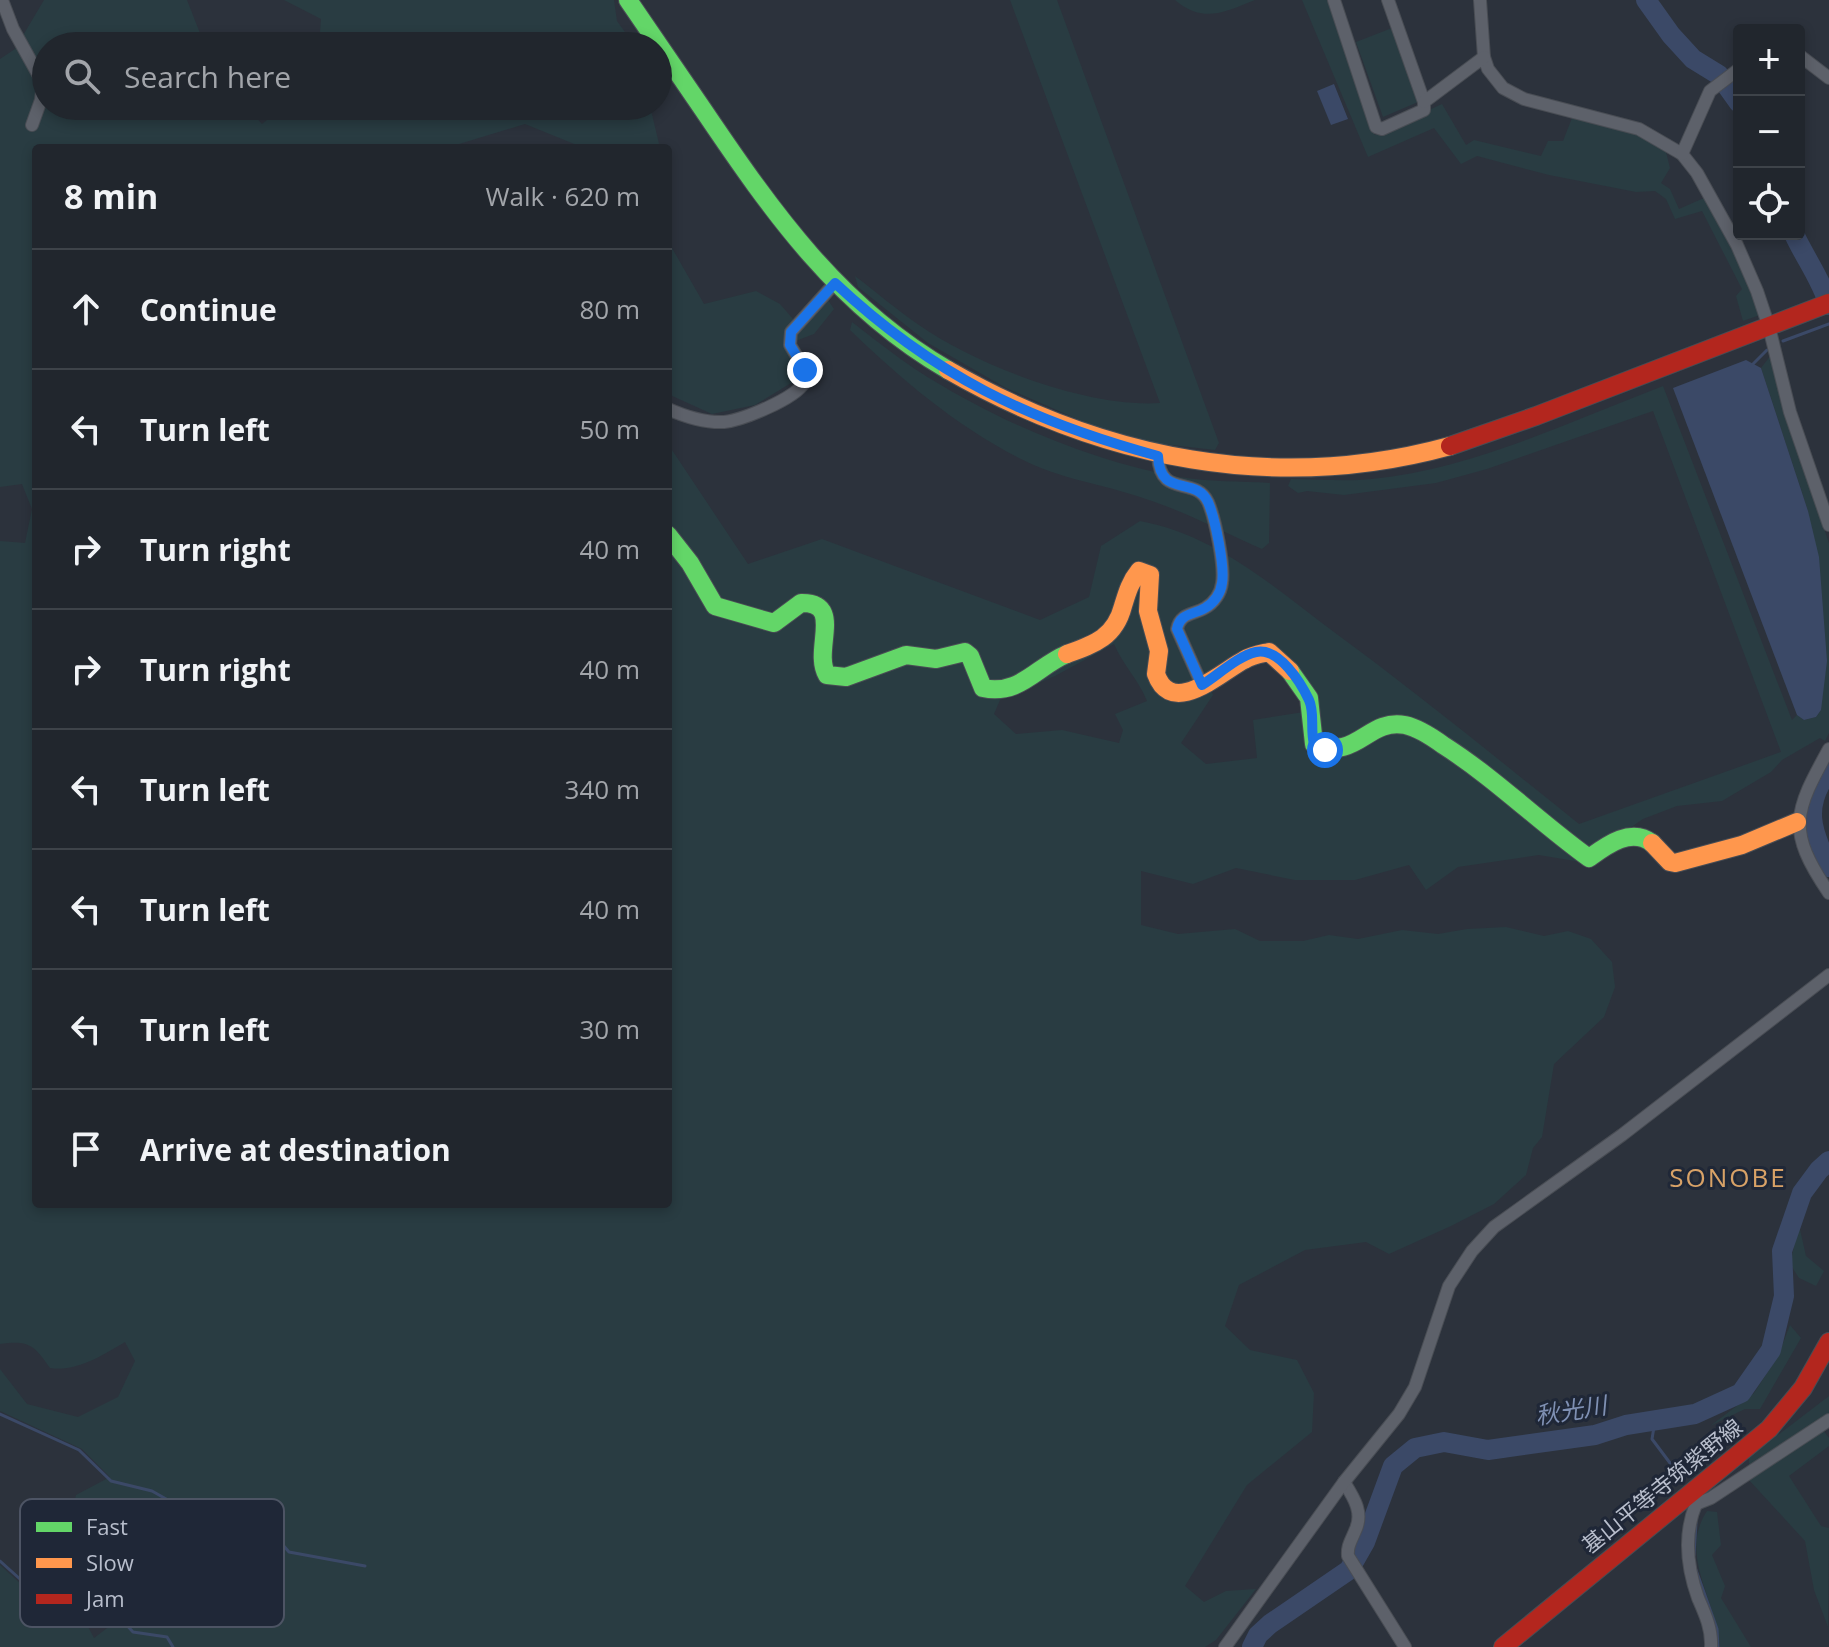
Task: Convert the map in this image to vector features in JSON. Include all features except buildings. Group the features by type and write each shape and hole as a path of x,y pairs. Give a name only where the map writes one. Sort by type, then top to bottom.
{"street":[{"path":"2,0 13,29 32,63"},
{"path":"628,0 650,32"},
{"path":"1334,0 1376,127 1382,129 1424,110 1424,102 1388,0"},
{"path":"1480,0 1484,57 1495,80 1512,94 1639,129 1682,154 1697,173 1737,245 1769,327 1790,412 1829,525"},
{"path":"1424,102 1484,57"},
{"path":"1805,60 1829,78"},
{"path":"672,63 777,215 835,283 911,346 968,383 1029,414 1158,456 1278,468 1322,467 1410,456 1479,437 1829,303"},
{"path":"1682,154 1710,91 1733,73"},
{"path":"32,125 34,120"},
{"path":"672,410 703,421 734,421 797,390 803,383 805,370 790,345 791,332 835,283"},
{"path":"1158,456 1159,468 1170,483 1196,490 1205,496 1220,556 1223,581 1218,596 1205,608 1185,615 1178,622 1177,629 1202,685"},
{"path":"672,540 700,579 709,599 722,610 774,623 801,603 817,606 825,614 827,622 820,661 827,675 846,677 906,655 936,659 965,652 970,656 983,688 1013,687 1025,682 1055,659 1101,641 1112,632 1120,618 1133,576 1139,571 1152,580 1147,608 1159,645 1157,677 1169,690 1195,692 1256,652 1269,652 1293,672 1310,702 1314,744 1325,750 1342,749 1353,746 1391,723 1417,730 1470,763 1589,858 1609,844 1637,836 1649,840 1670,862 1675,863 1742,845 1797,822"},
{"path":"1829,749 1810,784 1797,822 1804,852 1829,893"},
{"path":"1225,1647 1344,1482 1399,1414 1415,1387 1449,1286 1472,1251 1494,1227 1622,1135 1829,975"},
{"name":"基山平等寺筑紫野線","path":"1503,1647 1692,1500 1769,1429 1798,1399 1819,1367 1829,1342"},
{"path":"1711,1647 1710,1629 1689,1567 1687,1544 1692,1500 1743,1478 1829,1421"},
{"path":"1344,1482 1360,1514 1358,1527 1347,1548 1348,1556 1405,1647"}],"shaded area":[{"path":"44,0 187,0 200,32 32,32 32,120 258,120 262,124 267,120 653,120 659,144 574,144 525,124 459,144 32,144 32,509 22,484 0,487 0,59 15,49"},
{"path":"284,0 614,0 617,21 625,32 320,32 321,19"},
{"path":"1010,0 1057,0 1219,443 1215,450 1154,443 1091,425 1006,388 928,343 858,287 855,276 919,325 1002,369 1100,399 1160,403"},
{"path":"1175,0 1255,0 1224,12 1205,14 1195,12"},
{"path":"1302,0 1331,0 1375,135 1442,104 1466,145 1474,140 1541,156 1548,141 1563,141 1572,118 1634,132 1665,148 1670,168 1661,183 1670,189 1679,209 1704,198 1740,265 1760,315 1743,321 1736,296 1742,289 1702,211 1675,219 1666,199 1655,191 1636,192 1549,175 1477,156 1461,164 1434,128 1368,157"},
{"path":"1392,28 1418,102 1383,117 1356,42"},
{"path":"672,248 704,304 756,291 780,304 800,327 828,300 834,309 814,334 785,345 798,370 796,380 755,405 712,414 672,396"},
{"path":"852,322 907,364 945,387 1042,436 1145,470 1213,481 1270,483 1269,543 1262,549 1158,503 1050,472 1021,459 974,432 910,384 850,330"},
{"path":"1771,355 1791,433 1829,543 1829,733 1825,741 1820,738 1782,760 1771,772 1722,801 1677,806 1643,819 1581,862 1539,855 1458,867 1426,890 1409,865 1355,880 1295,880 1236,868 1193,884 1141,871 1141,925 1178,934 1235,929 1260,941 1303,941 1329,935 1358,939 1402,930 1438,934 1506,927 1544,936 1568,931 1591,939 1612,962 1615,987 1604,1017 1554,1064 1542,1137 1533,1148 1526,1175 1494,1204 1389,1254 1366,1242 1305,1250 1239,1285 1225,1326 1250,1350 1297,1360 1314,1393 1312,1432 1247,1485 1185,1586 1204,1602 1226,1591 1256,1589 1216,1640 1205,1647 0,1647 0,1565 20,1583 20,1627 88,1627 94,1638 108,1627 284,1627 284,1499 75,1499 76,1495 110,1477 82,1449 0,1411 0,1369 27,1404 78,1417 118,1397 135,1361 125,1342 89,1361 60,1369 50,1368 30,1346 0,1344 0,541 25,543 32,509 32,1208 672,1208 672,450 748,564 822,539 1040,620 1089,597 1101,546 1140,521 1194,538 1243,565 1289,598 1427,702 1579,824 1781,752 1653,411 1487,469 1436,483 1344,495 1298,493 1288,486 1291,479 1359,480 1437,468 1514,444 1663,386 1792,720 1797,715 1804,720 1816,717 1821,710 1808,511 1761,368","holes":["1114,644 1147,701 1115,714 1123,730 1119,743 1062,730 1016,734 994,714 1000,700 1055,676","1270,648 1294,670 1304,712 1253,720 1257,758 1206,764 1181,743 1213,695 1206,679"]},
{"path":"1799,1225 1806,1256 1824,1271 1816,1286 1799,1278 1790,1264"},
{"path":"1790,1325 1801,1338 1760,1409 1745,1409 1710,1426 1754,1393 1778,1356"},
{"path":"1829,1396 1829,1413 1819,1425 1829,1438 1829,1446 1789,1476 1821,1526 1829,1528 1828,1627 1814,1590 1805,1541 1749,1480 1749,1457"},
{"path":"1707,1511 1717,1512 1721,1545 1712,1555 1725,1586 1721,1598 1751,1647 1720,1647 1696,1544"}],"water":[{"path":"1334,84 1348,119 1331,125 1317,91"},
{"path":"1746,360 1761,368 1808,511 1819,557 1827,661 1821,710 1816,717 1804,720 1797,715 1673,388"}],"waterway":[{"name":"秋光川","path":"1646,0 1671,35 1693,59 1719,75 1734,96"},
{"name":"秋光川","path":"1797,240 1829,305"},
{"path":"1783,341 1829,324"},
{"path":"1750,367 1767,350"},
{"name":"秋光川","path":"1829,771 1815,795 1812,807 1814,830 1829,867"},
{"name":"秋光川","path":"1252,1647 1258,1635 1270,1624 1349,1570 1365,1542 1393,1466 1415,1448 1444,1442 1488,1450 1595,1435 1626,1425 1695,1414 1741,1393 1771,1350 1784,1296 1782,1251 1802,1193 1829,1161"},
{"path":"0,1414 79,1450 111,1481 152,1491 166,1499"},
{"path":"1655,1421 1652,1439 1680,1482"},
{"path":"1694,1555 1696,1523"},
{"path":"284,1546 289,1552 365,1566"},
{"path":"0,1561 20,1579"},
{"path":"1696,1570 1717,1629 1718,1647"},
{"path":"128,1627 133,1632 167,1637 173,1647"}],"traffic: fast":[{"path":"628,0 650,32"},
{"path":"672,64 756,186 811,255 874,317 948,370"},
{"path":"672,540 690,563 715,606 774,623 801,603 822,610 825,619 823,665 827,675 846,677 906,655 936,659 965,652 970,656 983,688 1008,688 1067,654"},
{"path":"1290,671 1309,698 1314,744 1341,747 1381,727 1410,726 1430,736 1481,772 1589,858 1611,843 1628,837 1652,843"}],"traffic: slow":[{"path":"948,370 1007,401 1067,426 1129,446 1192,459 1255,467 1320,467 1385,460 1450,446"},
{"path":"1067,654 1095,643 1109,632 1139,571 1150,575 1148,611 1159,651 1156,674 1163,687 1173,692 1198,688 1247,658 1269,652 1290,671"},
{"path":"1652,843 1670,862 1675,863 1742,845 1797,822"}],"traffic: jam":[{"path":"1450,446 1829,303"},
{"path":"1503,1647 1769,1429 1803,1388 1829,1342"}],"district":[{"name":"SONOBE","path":"1728,1178"}],"route":[{"path":"805,370 790,345 791,332 835,283 911,346 968,383 1029,414 1092,438 1158,456 1163,477 1170,483 1196,490 1205,496 1210,506 1220,556 1223,581 1218,596 1205,608 1185,615 1178,622 1177,629 1202,685 1256,652 1269,652 1293,672 1310,702 1314,744 1325,750"}]}
